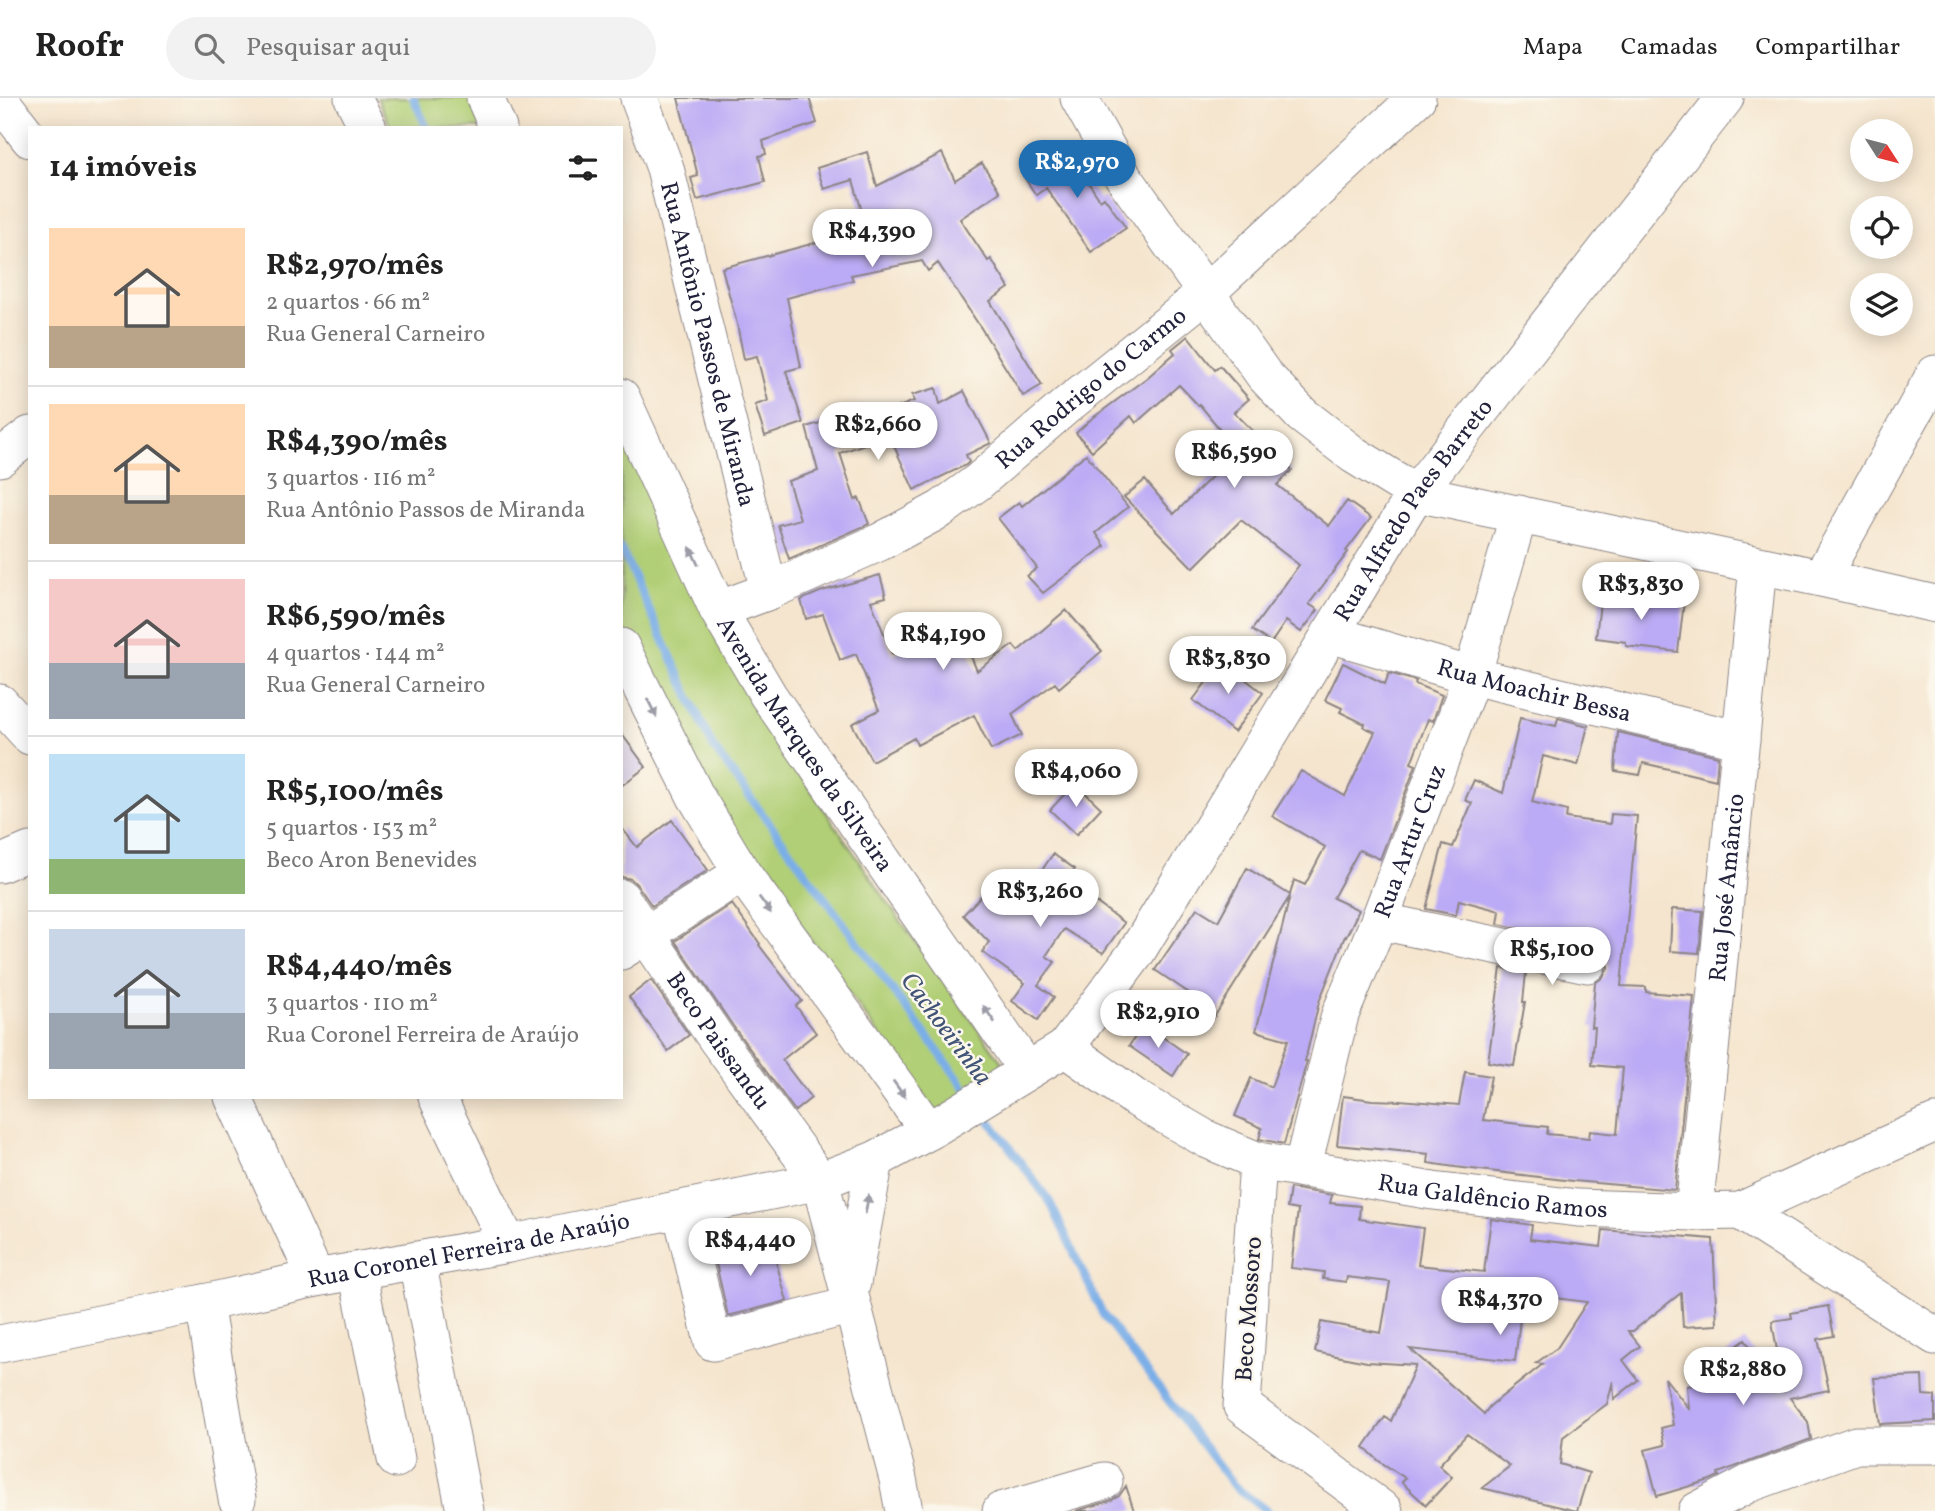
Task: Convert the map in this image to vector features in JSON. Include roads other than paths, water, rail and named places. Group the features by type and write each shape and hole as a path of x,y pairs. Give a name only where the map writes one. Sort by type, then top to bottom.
{"street":[{"path":"353,98 367,126"},
{"path":"485,98 497,126"},
{"name":"Rua Antônio Passos de Miranda","path":"639,98 665,168 769,591"},
{"path":"1079,98 1120,173 1264,375 1302,415 1353,455 1416,493 1935,604"},
{"name":"Rua Rodrigo do Carmo","path":"718,610 769,591 880,542 941,509 978,482 1067,405 1205,294 1417,98"},
{"name":"Rua Alfredo Paes Barreto","path":"940,1124 1065,1048 1136,953 1416,493 1725,98"},
{"path":"0,100 28,136"},
{"path":"1821,578 1935,374"},
{"name":"Avenida Marques da Silveira","path":"623,401 718,610 768,695 1021,1074"},
{"path":"0,458 28,437"},
{"name":"Rua Artur Cruz","path":"1302,1169 1340,1015 1472,676 1518,514"},
{"name":"Rua José Amâncio","path":"1694,1212 1758,566"},
{"name":"Rua Moachir Bessa","path":"1331,634 1472,676 1741,740"},
{"path":"623,651 696,797 742,873 940,1124"},
{"path":"0,703 28,734"},
{"path":"0,864 28,852"},
{"path":"634,943 742,873"},
{"name":"Beco Paissandu","path":"623,905 634,943 716,1038 820,1181"},
{"path":"1378,921 1587,964"},
{"name":"Rua Galdêncio Ramos","path":"1065,1048 1134,1097 1206,1139 1258,1161 1433,1191 1578,1208 1740,1212 1935,1123"},
{"path":"234,1099 316,1278"},
{"path":"439,1099 508,1244"},
{"name":"Rua Coronel Ferreira de Araújo","path":"0,1344 316,1278 508,1244 820,1181 875,1160 940,1124"},
{"path":"851,1300 875,1160"},
{"name":"Beco Mossoro","path":"1258,1161 1242,1406 1384,1511"},
{"path":"820,1181 904,1511"},
{"path":"681,1210 713,1342 851,1300"},
{"path":"1740,1212 1935,1336"},
{"path":"417,1261 465,1511"},
{"path":"357,1271 396,1459"},
{"path":"204,1303 237,1499"},
{"path":"1697,1511 1748,1484 1856,1445 1935,1445"},
{"path":"1001,1511 1104,1481"}],"waterway":[{"name":"Cachoeirinha","path":"413,98 426,126"},
{"name":"Cachoeirinha","path":"623,553 713,747 971,1096"},
{"name":"Cachoeirinha","path":"981,1109 1050,1202 1103,1315 1233,1485 1267,1511"}]}
